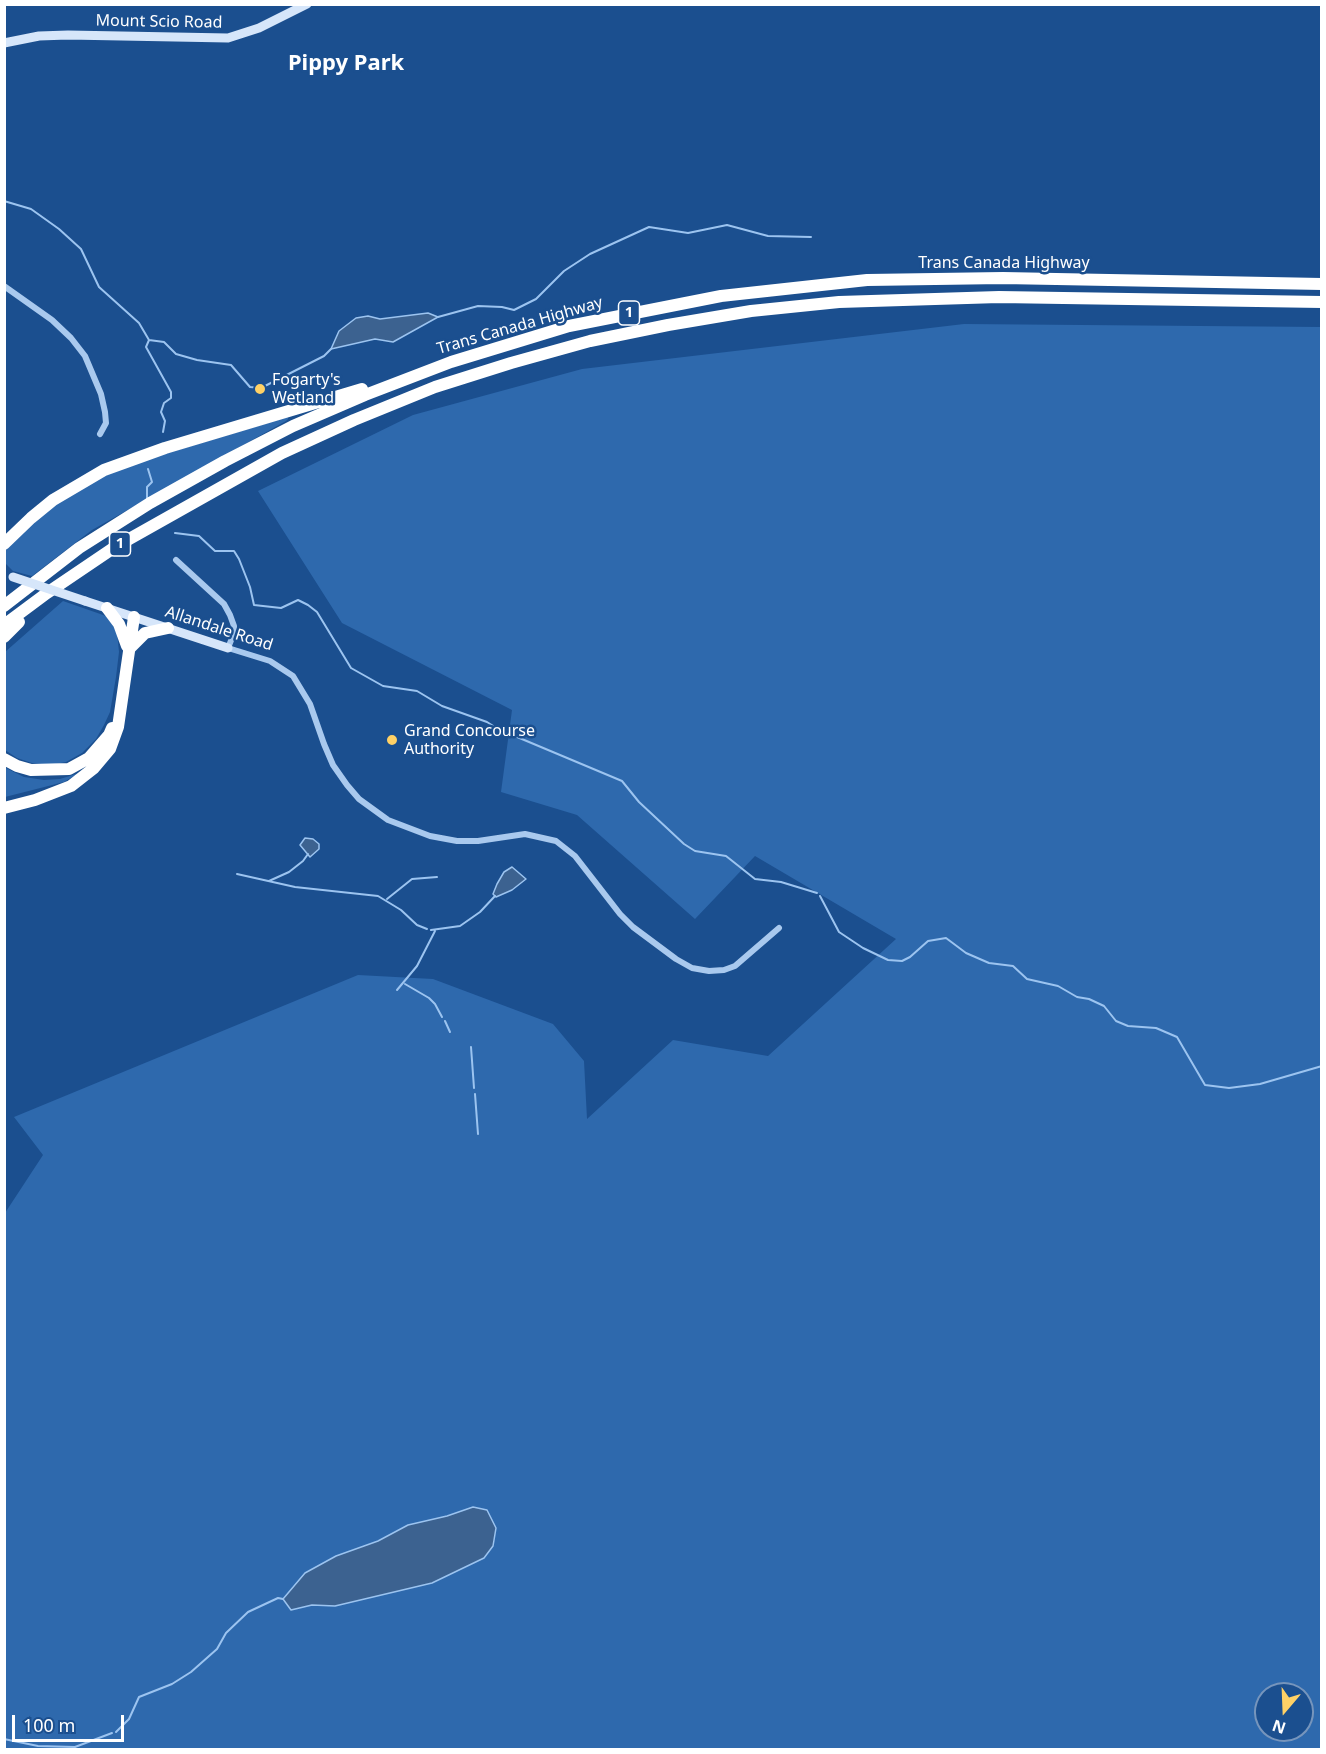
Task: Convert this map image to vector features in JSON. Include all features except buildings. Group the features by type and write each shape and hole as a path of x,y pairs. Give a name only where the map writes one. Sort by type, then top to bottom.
{"highway":[{"name":"Trans Canada Highway","path":"4,606 79,548 150,503 225,460 293,426 451,362 569,326 721,296 867,280 1003,278 1322,284"},
{"name":"Trans Canada Highway","path":"4,625 116,547 282,453 333,429 435,387 590,341 730,315 839,302 999,297 1322,302"},
{"path":"4,544 53,500 79,483 110,468 165,448 451,362"},
{"path":"4,637 47,593"},
{"path":"108,608 122,630 129,650"},
{"path":"4,808 35,800 71,786 94,768 110,750 118,727 134,617"},
{"path":"129,650 145,633 168,628"},
{"path":"4,759 31,770 69,769 89,758 109,735 122,702"}],"street":[{"name":"Mount Scio Road","path":"4,43 39,36 68,35 228,38 259,28 307,4"},
{"path":"4,286 52,320 72,338 84,356 101,394 105,412 106,423 100,434"},
{"path":"176,560 224,604 234,626 234,633 228,648"},
{"name":"Allandale Road","path":"9,576 270,661 293,676 310,704 333,765 346,785 359,799 388,820 430,836 457,841 478,841 525,834 556,841 575,856 620,914 633,927 692,968 709,971 724,970 735,966 779,928"}],"shaded area":[{"path":"428,313 438,317 393,342 375,339 331,349 339,331 356,318 368,316 380,319"},
{"path":"964,324 1321,327 1321,1749 5,1750 5,1213 43,1155 14,1117 358,975 433,979 553,1024 584,1061 587,1119 673,1040 768,1056 896,939 755,856 695,919 577,815 501,792 512,710 342,623 258,491 413,415 582,369"},
{"path":"288,417 286,421 92,530 32,576 13,571 5,563 4,552 8,547 50,507 92,481 138,462"},
{"path":"63,601 106,616 117,632 119,652 110,712 96,739 82,753 66,762 50,765 32,763 17,758 5,750 5,652"},
{"path":"4,767 24,777 44,780 60,779 79,773 64,782 5,797"},
{"path":"305,838 313,839 319,844 319,849 310,857 300,845"},
{"path":"512,867 526,879 512,890 496,897 493,894 497,884 504,872"},
{"path":"473,1507 487,1510 496,1528 493,1546 484,1558 432,1583 335,1606 312,1605 291,1610 283,1599 305,1573 336,1556 378,1541 408,1525"}],"waterway":[{"path":"4,201 31,209 59,229 81,249 99,287 139,323 149,340 146,347 171,392 171,398 164,403 161,412 165,421 163,432"},
{"path":"438,317 478,306 514,310 536,299 564,271 590,254 649,227 688,233 727,225 768,236 811,237"},
{"path":"149,340 164,342 176,354 231,365 250,387 261,388 324,356 331,349"},
{"path":"147,499 147,487 152,482 148,469"},
{"path":"175,533 199,536 215,551 234,551 250,587 254,605 281,608 298,600 308,605 317,612 351,668 383,686 417,691 442,706 487,722 498,729 622,781 639,802 684,844 695,851 726,856 755,879 781,882 817,893"},
{"path":"269,881 289,872 308,854"},
{"path":"237,874 295,887 378,896 401,910 417,925 427,929"},
{"path":"387,899 412,879 437,877"},
{"path":"431,930 460,926 480,912 495,896"},
{"path":"820,896 839,932 863,948 888,960 902,961 928,941 946,938 966,953 989,963 1013,966 1027,979 1058,986 1077,997 1089,999 1104,1006 1116,1021 1128,1026 1156,1028 1177,1037 1205,1085 1229,1088 1260,1084 1322,1066"},
{"path":"397,990 417,966 435,931"},
{"path":"405,984 429,998 442,1017"},
{"path":"445,1021 450,1032"},
{"path":"471,1047 474,1088"},
{"path":"475,1094 478,1134"},
{"path":"116,1732 129,1719 139,1697 172,1684 191,1672 217,1649 226,1633 248,1612 278,1598 283,1599"},
{"path":"4,1739 38,1746 75,1747 112,1733"}],"place":[{"name":"Fogarty's Wetland","path":"260,389"},
{"name":"Grand Concourse Authority","path":"392,740"}],"district":[{"name":"Pippy Park","path":"346,64"}]}
